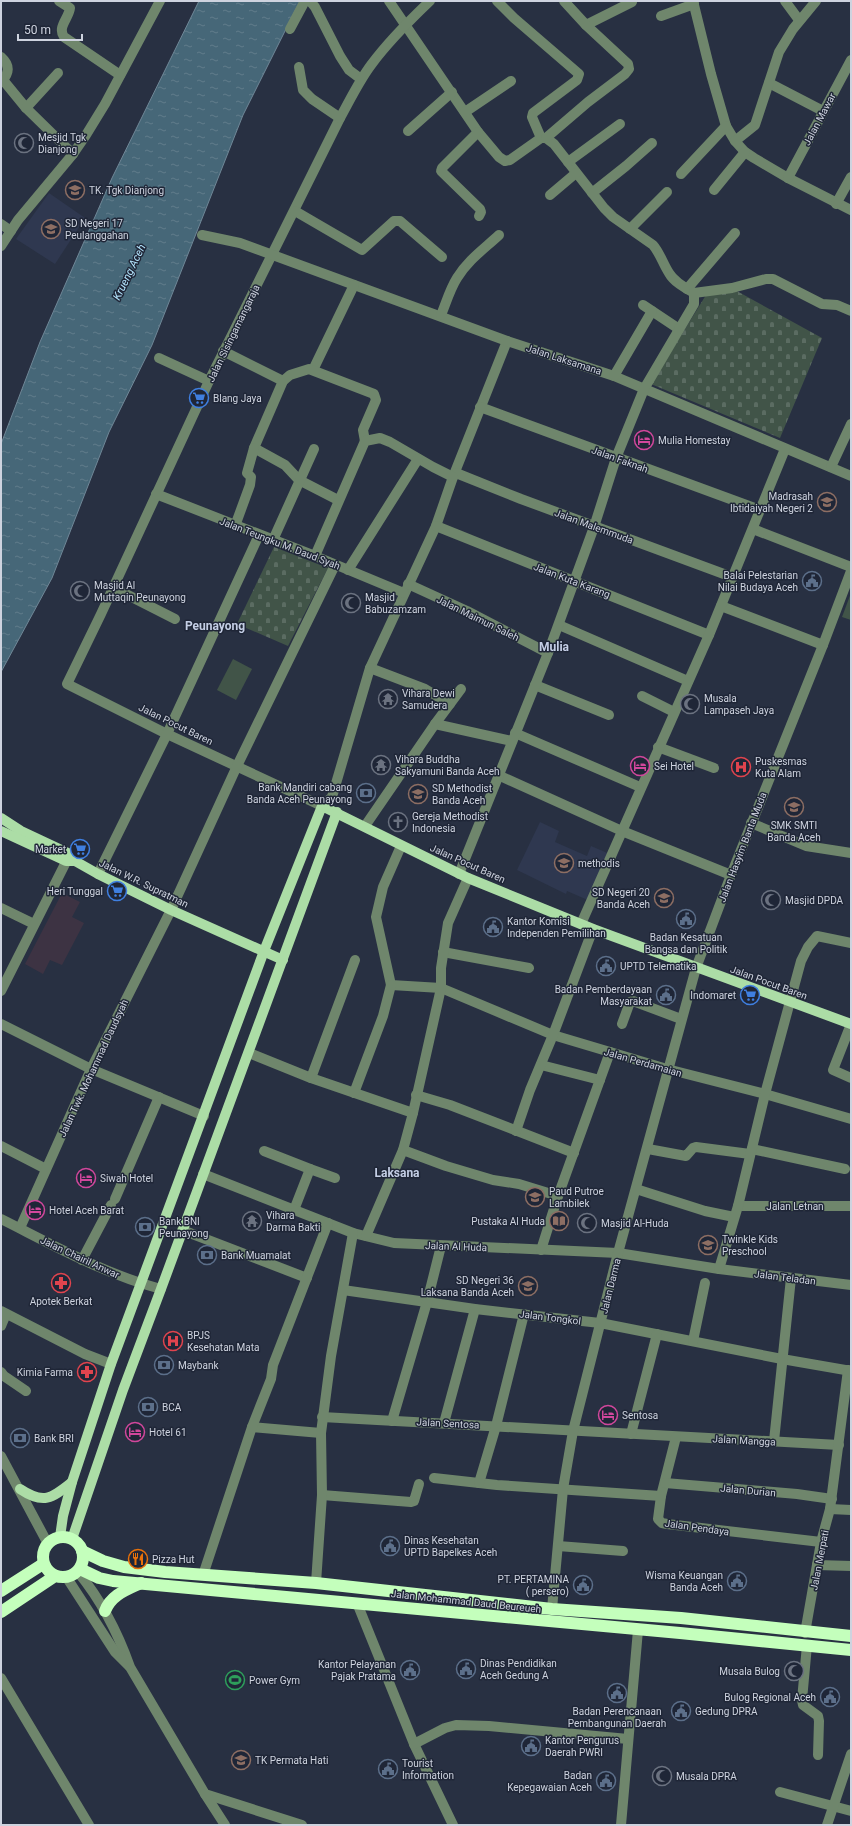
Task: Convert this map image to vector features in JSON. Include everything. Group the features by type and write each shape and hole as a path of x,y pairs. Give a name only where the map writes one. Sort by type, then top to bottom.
{"highway":[{"path":"1,1612 55,1576 75,1573 83,1560 82,1551 78,1544 72,1540 60,1537 48,1544 43,1553 43,1564 48,1571 55,1576"},
{"name":"Jalan Mohammad Daud Beureueh","path":"82,1551 103,1561 124,1567 203,1575 316,1583 552,1609 681,1618 805,1633 851,1636"},
{"path":"1,1591 43,1564"},
{"name":"Jalan Mohammad Daud Beureueh","path":"75,1573 99,1578 142,1583 851,1650"},
{"path":"105,1611 113,1598 142,1583"}],"main road":[{"name":"Jalan Pocut Baren","path":"322,806 337,812 401,846 463,876 593,929 851,1024"},
{"path":"60,1537 63,1516 72,1482 111,1364 264,951 322,806"},
{"path":"72,1540 125,1383 284,960 337,812"},
{"name":"Jalan W.R. Supratman","path":"1,818 21,831 98,874 171,910 284,960"},
{"path":"1,831 70,859"},
{"path":"20,1489 32,1497 39,1499 58,1493 72,1482"}],"street":[{"path":"59,1 70,8 62,27 62,34 64,37 120,75"},
{"path":"150,22 152,6 151,1"},
{"path":"1,246 11,231 73,154 105,104 160,1"},
{"path":"290,29 305,1"},
{"path":"310,1 315,7 346,65 361,79"},
{"path":"389,1 478,132 499,157 505,161 510,160 544,138 625,74 629,69 628,64 586,25 564,1"},
{"name":"Jalan Sisingamangaraja","path":"67,684 114,588 223,351 295,211 340,118 361,79 406,24 430,1"},
{"path":"366,1236 402,1150 413,1113 441,988 448,924 498,775 559,625 594,527 616,458 644,389 694,304 690,291 669,274 657,250 613,217 592,193 554,144 544,138 532,115 577,80 579,74 514,18 497,1"},
{"path":"785,1 799,20"},
{"path":"735,141 754,125 780,52 799,20 816,1"},
{"path":"586,25 632,2"},
{"path":"661,16 693,3 726,126 735,141 745,152 788,178 836,204 851,210"},
{"path":"1,57 8,65 9,70 2,81 26,108 73,154"},
{"name":"Jalan Mawar","path":"788,178 851,60"},
{"path":"300,67 303,90 312,100 340,118"},
{"path":"26,108 58,73"},
{"path":"465,112 511,81"},
{"path":"769,83 823,111"},
{"path":"408,131 452,92"},
{"path":"568,162 620,124"},
{"path":"681,174 726,126"},
{"path":"478,132 442,168 441,171 480,209 481,212 479,216"},
{"path":"592,193 652,143"},
{"path":"714,190 745,152"},
{"path":"550,195 576,173"},
{"path":"836,204 851,177"},
{"path":"630,229 667,192"},
{"path":"295,211 362,250 394,221 400,221 442,257"},
{"path":"1,224 11,231"},
{"path":"690,291 735,233"},
{"path":"441,315 457,278 475,256 482,251 498,234"},
{"name":"Jalan Laksamana","path":"202,235 240,243 507,340 614,376 851,476"},
{"path":"690,291 732,288 766,279 773,279 822,304 837,305 851,311"},
{"path":"313,370 354,285"},
{"path":"642,305 679,329"},
{"path":"614,376 652,311"},
{"path":"322,806 332,796 370,668 436,526 454,475 507,340"},
{"path":"223,351 283,381"},
{"path":"159,358 209,381"},
{"path":"235,526 250,486 251,477 247,473 254,448 283,381 290,375 302,370 313,370 375,396 376,400 363,430 366,441 338,500 315,556"},
{"name":"Jalan Faknah","path":"480,407 760,510"},
{"path":"831,467 851,424"},
{"name":"Jalan Malemmuda","path":"366,441 380,438 406,450 418,459 454,475 732,577"},
{"path":"254,448 285,465 299,480 338,500"},
{"path":"273,540 314,449"},
{"path":"581,924 640,787 709,635 785,449"},
{"path":"348,570 418,459"},
{"name":"Jalan Teungku M. Daud Syah","path":"156,494 348,570 406,589"},
{"name":"Jalan Kuta Karang","path":"436,526 709,635"},
{"path":"753,529 851,566"},
{"path":"98,874 167,734 259,535"},
{"name":"Jalan Twk. Mohammad Daudsyah","path":"20,1228 91,1069 171,910 237,766 335,565"},
{"name":"Jalan Hasyim Banta Muda","path":"696,968 751,823 823,645 851,571"},
{"path":"114,588 175,619"},
{"name":"Jalan Maimun Saleh","path":"406,589 467,611 548,653"},
{"path":"721,606 823,645"},
{"path":"559,625 688,681"},
{"path":"370,668 425,689 450,704"},
{"name":"Jalan Pocut Baren","path":"67,684 167,734 322,806"},
{"path":"535,685 609,715"},
{"path":"365,826 435,724 461,689"},
{"path":"642,696 674,712"},
{"path":"435,724 514,737 640,787"},
{"path":"658,747 714,768"},
{"path":"498,775 622,831 731,875"},
{"path":"332,796 337,812"},
{"path":"751,823 806,846 851,853"},
{"path":"354,1094 383,1016 390,985 376,917 383,887 401,846"},
{"path":"1,991 34,924 70,859"},
{"path":"1,908 34,924"},
{"path":"516,1131 530,1090 541,1066 593,929"},
{"path":"719,1269 738,1206 765,1094 791,1003 801,961 814,937 820,935 851,943"},
{"path":"444,952 529,968"},
{"path":"311,1078 355,960"},
{"name":"Jalan Darma","path":"552,1609 563,1489 573,1431 618,1253 648,1148 667,1070 696,968"},
{"name":"Jalan Perdamaian","path":"390,985 441,988 553,1035 667,1070 765,1094 851,1119"},
{"path":"622,1024 630,1002 633,1001 681,1019"},
{"path":"1,1024 91,1069 204,1116"},
{"path":"851,1024 833,1070 851,1078"},
{"path":"541,1250 558,1196 610,1052"},
{"path":"249,1053 354,1094 413,1113"},
{"path":"541,1066 600,1080"},
{"path":"416,1095 450,1105 574,1153"},
{"path":"82,1260 113,1202 159,1097"},
{"path":"1,1146 46,1169"},
{"path":"648,1148 686,1156 693,1148 696,1147 751,1151 845,1169"},
{"path":"402,1150 446,1166 493,1180 519,1184 558,1196"},
{"path":"264,1151 335,1178"},
{"path":"294,1210 310,1169"},
{"name":"Jalan Al Huda","path":"203,1174 353,1233 394,1243 618,1253 719,1269"},
{"path":"636,1189 705,1211 734,1218"},
{"name":"Jalan Letnan","path":"738,1206 851,1206"},
{"name":"Jalan Chairil Anwar","path":"1,1219 82,1260 140,1284 161,1289"},
{"path":"203,1575 252,1427 271,1379 273,1366 328,1223"},
{"path":"182,1230 307,1278"},
{"path":"316,1583 322,1495 322,1417 353,1233"},
{"path":"392,1421 427,1302 441,1246"},
{"name":"Jalan Teladan","path":"719,1269 851,1285"},
{"path":"774,1441 791,1278"},
{"path":"693,1342 705,1283"},
{"name":"Jalan Tongkol","path":"343,1290 475,1309 600,1323 782,1359 849,1370"},
{"path":"444,1423 475,1309"},
{"path":"1,1326 4,1313 85,1354 111,1364"},
{"path":"479,1484 496,1426 524,1314"},
{"path":"631,1434 657,1334"},
{"path":"839,1445 849,1370"},
{"path":"1,1372 4,1376 26,1390"},
{"name":"Jalan Sentosa","path":"322,1417 573,1431"},
{"path":"252,1427 321,1433"},
{"name":"Jalan Mangga","path":"573,1431 839,1445"},
{"name":"Jalan Pendaya","path":"676,1437 661,1496 658,1519 662,1523 821,1542"},
{"name":"Jalan Merpati","path":"805,1633 821,1542 831,1504 839,1445"},
{"path":"1,1456 20,1489 48,1544"},
{"path":"434,1478 479,1484 661,1496"},
{"name":"Jalan Durian","path":"665,1483 797,1494 831,1504"},
{"path":"322,1495 411,1502 414,1501 418,1484"},
{"path":"831,1504 851,1510"},
{"path":"558,1546 623,1551"},
{"path":"817,1565 851,1566"},
{"path":"75,1573 92,1590 105,1611 122,1646 130,1667 225,1825"},
{"path":"75,1573 115,1652 130,1667"},
{"path":"357,1603 414,1744 453,1825"},
{"path":"621,1825 638,1630"},
{"path":"807,1646 802,1700 803,1705 818,1716 818,1755"},
{"path":"1,1678 89,1825"},
{"path":"414,1744 445,1728 456,1725 497,1726 628,1739"},
{"path":"827,1825 851,1754"},
{"path":"780,1792 851,1811"},
{"path":"205,1794 302,1825"},
{"path":"272,1825 281,1818"}],"shaded area":[{"name":"SD Negeri 17 Peulanggahan","path":"49,193 85,218 55,264 16,239"},
{"name":"methodis","path":"540,822 559,831 555,842 587,856 591,846 612,855 590,901 567,891 566,894 517,870"},
{"path":"62,893 80,902 72,917 84,923 62,965 50,960 43,974 25,964"}],"green space":[{"path":"735,290 822,338 780,438 651,384 706,295"},
{"path":"274,547 328,568 288,646 237,624"},
{"path":"851,593 851,620 842,617"},
{"path":"233,659 252,669 236,700 217,690"}],"water":[{"name":"Krueng Aceh","path":"199,1 300,1 243,115 152,345 109,432 52,578 1,672 1,444 40,342 112,178"}],"place":[{"name":"Mesjid Tgk Dianjong","path":"24,143"},
{"name":"TK. Tgk Dianjong","path":"75,190"},
{"name":"SD Negeri 17 Peulanggahan","path":"51,229"},
{"name":"Blang Jaya","path":"199,398"},
{"name":"Mulia Homestay","path":"644,440"},
{"name":"Madrasah Ibtidaiyah Negeri 2","path":"827,502"},
{"name":"Balai Pelestarian Nilai Budaya Aceh","path":"812,581"},
{"name":"Masjid Al Muttaqin Peunayong","path":"80,591"},
{"name":"Masjid Babuzamzam","path":"351,603"},
{"name":"Vihara Dewi Samudera","path":"388,699"},
{"name":"Musala Lampaseh Jaya","path":"690,704"},
{"name":"Vihara Buddha Sakyamuni Banda Aceh","path":"381,765"},
{"name":"Sei Hotel","path":"640,766"},
{"name":"Puskesmas Kuta Alam","path":"741,767"},
{"name":"Bank Mandiri cabang Banda Aceh Peunayong","path":"366,793"},
{"name":"SD Methodist Banda Aceh","path":"418,794"},
{"name":"SMK SMTI Banda Aceh","path":"794,807"},
{"name":"Gereja Methodist Indonesia","path":"398,822"},
{"name":"Market","path":"80,849"},
{"name":"methodis","path":"564,863"},
{"name":"Heri Tunggal","path":"117,891"},
{"name":"SD Negeri 20 Banda Aceh","path":"664,898"},
{"name":"Masjid DPDA","path":"771,900"},
{"name":"Badan Kesatuan Bangsa dan Politik","path":"686,919"},
{"name":"Kantor Komisi Independen Pemilihan","path":"493,927"},
{"name":"UPTD Telematika","path":"606,966"},
{"name":"Badan Pemberdayaan Masyarakat","path":"666,995"},
{"name":"Indomaret","path":"750,995"},
{"name":"Siwah Hotel","path":"86,1178"},
{"name":"Paud Putroe Lambilek","path":"535,1197"},
{"name":"Hotel Aceh Barat","path":"35,1210"},
{"name":"Vihara Darma Bakti","path":"252,1221"},
{"name":"Pustaka Al Huda","path":"559,1221"},
{"name":"Masjid Al-Huda","path":"587,1223"},
{"name":"Bank BNI Peunayong","path":"145,1227"},
{"name":"Twinkle Kids Preschool","path":"708,1245"},
{"name":"Bank Muamalat","path":"207,1255"},
{"name":"Apotek Berkat","path":"61,1283"},
{"name":"SD Negeri 36 Laksana Banda Aceh","path":"528,1286"},
{"name":"BPJS Kesehatan Mata","path":"173,1341"},
{"name":"Maybank","path":"164,1365"},
{"name":"Kimia Farma","path":"87,1372"},
{"name":"BCA","path":"148,1407"},
{"name":"Sentosa","path":"608,1415"},
{"name":"Hotel 61","path":"135,1432"},
{"name":"Bank BRI","path":"20,1438"},
{"name":"Dinas Kesehatan UPTD Bapelkes Aceh","path":"390,1546"},
{"name":"Pizza Hut","path":"138,1559"},
{"name":"Wisma Keuangan Banda Aceh","path":"737,1581"},
{"name":"PT. PERTAMINA ( persero)","path":"583,1585"},
{"name":"Dinas Pendidikan Aceh Gedung A","path":"466,1669"},
{"name":"Kantor Pelayanan Pajak Pratama","path":"410,1670"},
{"name":"Musala Bulog","path":"794,1671"},
{"name":"Power Gym","path":"235,1680"},
{"name":"Badan Perencanaan Pembangunan Daerah","path":"617,1693"},
{"name":"Bulog Regional Aceh","path":"830,1697"},
{"name":"Gedung DPRA","path":"681,1711"},
{"name":"Kantor Pengurus Daerah PWRI","path":"531,1746"},
{"name":"TK Permata Hati","path":"241,1760"},
{"name":"Tourist Information","path":"388,1769"},
{"name":"Musala DPRA","path":"662,1776"},
{"name":"Badan Kepegawaian Aceh","path":"606,1781"}],"district":[{"name":"Peunayong","path":"215,626"},
{"name":"Mulia","path":"554,647"},
{"name":"Laksana","path":"397,1173"}]}
